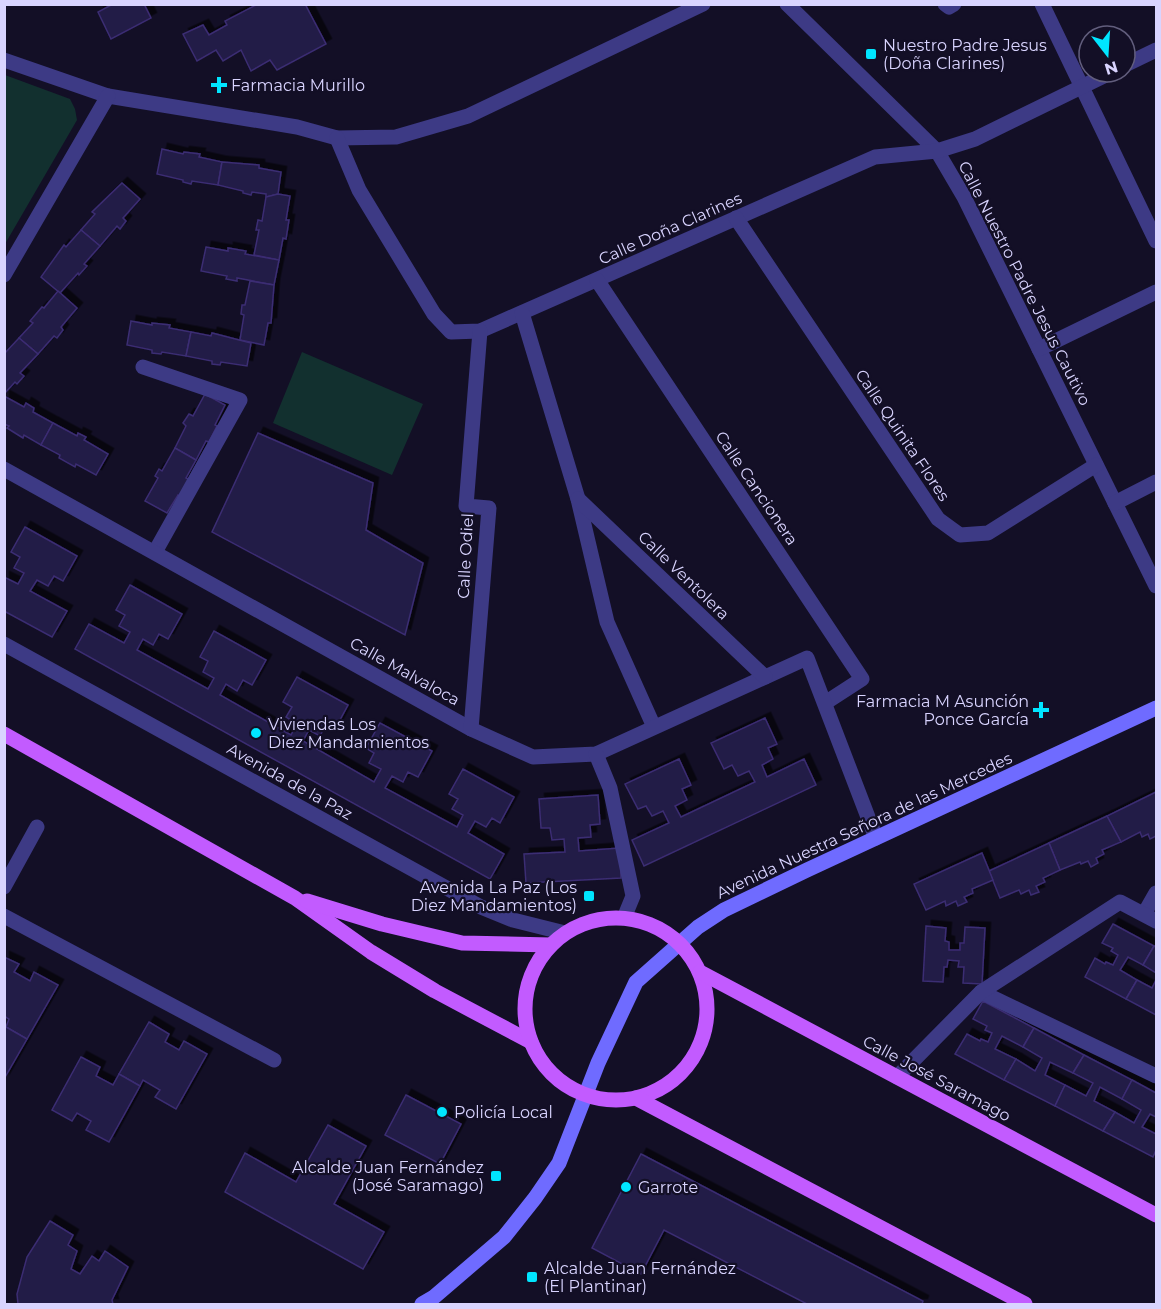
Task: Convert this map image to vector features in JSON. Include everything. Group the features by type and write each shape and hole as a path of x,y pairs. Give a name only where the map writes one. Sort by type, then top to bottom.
{"main road":[{"path":"4,734 295,898 398,969 531,1042"},
{"path":"295,898 382,924 462,943 550,945"},
{"path":"624,918 654,926 679,943 694,960 700,972 708,1003 706,1028 697,1053 681,1073 661,1089 636,1098 611,1100 585,1095 563,1083 544,1065 531,1042 525,1011 530,979 538,961 550,945 565,933 593,921 624,918"},
{"name":"Calle José Saramago","path":"700,972 1156,1215"},
{"path":"636,1098 1025,1305"}],"street":[{"path":"4,60 108,96 297,128 337,138 396,137 468,116 703,4"},
{"name":"Calle Nuestro Padre Jesus Cautivo","path":"787,4 937,151 964,197 1156,586"},
{"path":"945,4 949,7 954,4"},
{"path":"1042,4 1156,241"},
{"path":"1137,59 1156,50"},
{"name":"Calle Doña Clarines","path":"337,138 358,190 434,314 451,332 480,331 875,156 937,151 975,139 1088,84"},
{"path":"4,275 108,96"},
{"name":"Calle Quinita Flores","path":"736,218 938,519 960,535 988,533 1096,465"},
{"name":"Calle Cancionera","path":"597,280 862,679 825,703"},
{"path":"1039,350 1156,292"},
{"path":"522,313 578,499 607,622 654,727"},
{"name":"Calle Odiel","path":"471,729 489,508 466,506 480,331"},
{"path":"143,367 240,400 155,552"},
{"name":"Calle Malvaloca","path":"4,469 471,729 533,757 596,754 807,658 825,703"},
{"path":"1115,503 1150,485"},
{"name":"Calle Ventolera","path":"578,499 765,677"},
{"name":"Avenida de la Paz","path":"4,644 481,907 513,920 565,933"},
{"path":"825,703 876,838"},
{"name":"Avenida Nuestra Señora de las Mercedes","path":"422,1305 504,1237 535,1198 559,1163 585,1095 636,982 698,927 724,910 1156,708"},
{"path":"596,754 610,788 633,896 624,918"},
{"path":"4,887 37,827"},
{"path":"897,1077 981,992 1120,902 1150,917 1156,893"},
{"path":"4,916 274,1060"},
{"path":"981,992 1156,1076"}],"green space":[{"path":"5,75 70,99 77,120 5,244"},
{"path":"302,352 423,404 392,475 273,423"}],"building":[{"path":"113,4 144,4 151,18 111,39 98,12"},
{"path":"258,4 305,4 326,44 277,70 270,60 251,71 241,50 223,61 216,50 197,61 183,34 203,25 209,35 227,25 225,21"},
{"path":"162,149 183,154 184,152 200,154 199,157 222,162 218,185 192,181 191,184 157,174"},
{"path":"222,162 259,165 259,168 281,172 278,194 266,197 266,194 252,192 251,195 218,185"},
{"path":"122,183 140,199 123,218 126,221 120,229 117,226 100,246 81,230 95,214 92,212"},
{"path":"278,194 290,196 286,239 283,238 279,260 254,255 259,230 256,230 258,220 262,221 266,197"},
{"path":"81,230 100,246 84,264 87,266 60,293 41,277 64,245 66,247"},
{"path":"206,247 246,251 245,254 279,260 274,285 237,278 237,281 226,279 227,276 201,271"},
{"path":"250,281 274,285 271,323 268,323 264,345 240,340 244,315 241,314 242,305 245,305"},
{"path":"58,291 77,308 61,327 63,330 57,338 54,336 38,354 19,338 33,323 30,321"},
{"path":"131,321 152,325 152,323 170,325 169,328 191,332 186,356 162,352 161,354 152,353 152,350 127,345"},
{"path":"191,332 211,336 212,333 251,343 247,366 221,362 220,365 212,364 212,361 186,356"},
{"path":"19,338 38,354 20,373 24,376 4,394 4,354"},
{"path":"205,394 225,405 209,442 206,441 196,460 175,448 186,426 183,423 189,414 193,416"},
{"path":"4,396 24,407 26,403 34,408 33,412 53,423 41,445 7,428 9,426 4,424"},
{"path":"53,423 77,436 78,433 86,437 84,440 108,454 96,475 76,464 75,467 59,458 60,455 41,445"},
{"path":"258,433 373,483 366,530 423,563 405,635 212,532"},
{"path":"175,448 196,460 186,478 190,480 181,497 178,495 167,513 145,501 158,478 155,476 159,469 162,471"},
{"path":"25,527 77,556 63,581 54,576 48,586 37,580 30,591 67,611 52,637 4,611 4,577 18,584 24,573 14,568 20,557 11,552"},
{"name":"Viviendas Los Diez Mandamientos","path":"130,585 182,614 168,639 159,634 153,645 143,639 137,650 208,689 214,678 203,672 208,661 200,657 214,631 266,660 252,685 243,680 237,691 226,684 220,695 291,735 297,724 286,717 292,707 283,702 297,677 348,705 334,731 325,726 320,736 309,730 303,741 374,782 381,769 369,763 374,753 366,748 380,723 432,751 418,777 408,772 403,782 392,776 385,788 457,827 463,815 452,809 458,799 449,794 463,769 514,797 500,823 492,818 486,827 475,821 468,833 504,854 490,879 75,649 89,624 124,643 130,632 119,626 125,615 116,610"},
{"path":"765,718 777,744 768,748 773,759 762,765 767,777 804,759 816,785 644,866 632,840 669,823 663,811 652,816 646,806 638,809 625,784 679,759 691,785 682,789 687,800 675,806 681,817 755,782 749,771 738,776 732,765 724,769 711,743"},
{"path":"1156,792 1156,836 1150,839 1148,834 1142,837 1140,832 1121,842 1107,816"},
{"path":"598,795 600,824 590,825 591,837 578,838 579,851 620,848 621,878 526,883 524,854 565,852 564,839 552,840 550,828 541,828 539,799"},
{"path":"1107,816 1121,842 1102,850 1104,854 1096,858 1098,863 1091,867 1088,861 1060,870 1049,843"},
{"path":"1049,843 1060,870 1043,878 1045,882 1036,886 1039,892 1031,895 1029,890 1021,894 1019,890 1000,898 989,871"},
{"path":"982,853 993,880 972,889 973,893 964,897 967,902 958,906 956,901 946,906 945,901 926,910 914,884"},
{"path":"1113,924 1154,946 1143,965 1128,957 1120,970 1137,980 1126,999 1085,977 1095,958 1105,964 1106,962 1113,965 1118,955 1111,951 1113,948 1102,943"},
{"path":"926,926 946,928 945,941 949,942 949,950 960,950 960,943 964,943 965,927 985,928 982,984 963,983 964,967 958,967 959,961 948,960 947,967 944,967 943,982 923,981"},
{"path":"1154,946 1156,947 1156,973 1143,965"},
{"path":"4,957 19,964 14,972 30,981 34,972 58,985 27,1039 6,1027 9,1019 4,1016"},
{"path":"1137,980 1152,988 1156,980 1156,1015 1126,999"},
{"path":"983,1001 1034,1028 1023,1047 1002,1036 995,1049 1016,1059 1004,1080 955,1054 967,1034 980,1041 981,1039 988,1042 992,1033 985,1030 987,1026 973,1019"},
{"path":"149,1022 169,1034 165,1042 179,1050 184,1041 207,1054 176,1109 155,1097 160,1090 143,1080 140,1086 119,1074"},
{"path":"4,1028 27,1039 4,1079"},
{"path":"1034,1028 1084,1055 1073,1073 1050,1062 1045,1075 1065,1085 1055,1106 1004,1080 1016,1059 1035,1071 1042,1058 1023,1047"},
{"path":"1084,1055 1132,1080 1122,1099 1100,1087 1094,1101 1115,1112 1103,1131 1055,1106 1065,1085 1086,1096 1093,1083 1073,1073"},
{"path":"81,1057 100,1067 96,1076 113,1085 119,1074 140,1086 109,1142 86,1130 91,1121 77,1113 72,1121 52,1110"},
{"path":"1132,1080 1156,1093 1156,1117 1150,1114 1142,1127 1156,1134 1156,1150 1153,1157 1103,1131 1115,1112 1134,1123 1141,1110 1122,1099"},
{"path":"406,1095 461,1124 440,1164 385,1135"},
{"path":"328,1125 366,1146 334,1204 384,1232 363,1269 225,1192 245,1153 296,1182"},
{"path":"641,1154 923,1301 922,1304 807,1304 664,1230 641,1274 592,1248"},
{"path":"50,1221 73,1235 68,1245 77,1251 71,1269 80,1274 92,1256 99,1261 105,1251 128,1267 112,1300 113,1304 18,1304 17,1294 27,1257"}],"place":[{"name":"Nuestro Padre Jesus (Doña Clarines)","path":"871,54"},
{"name":"Farmacia Murillo","path":"219,85"},
{"name":"Farmacia M Asunción Ponce García","path":"1041,710"},
{"name":"Viviendas Los Diez Mandamientos","path":"256,733"},
{"name":"Avenida La Paz (Los Diez Mandamientos)","path":"589,896"},
{"name":"Policía Local","path":"442,1112"},
{"name":"Alcalde Juan Fernández (José Saramago)","path":"496,1176"},
{"name":"Garrote","path":"626,1187"},
{"name":"Alcalde Juan Fernández (El Plantinar)","path":"532,1277"}]}
